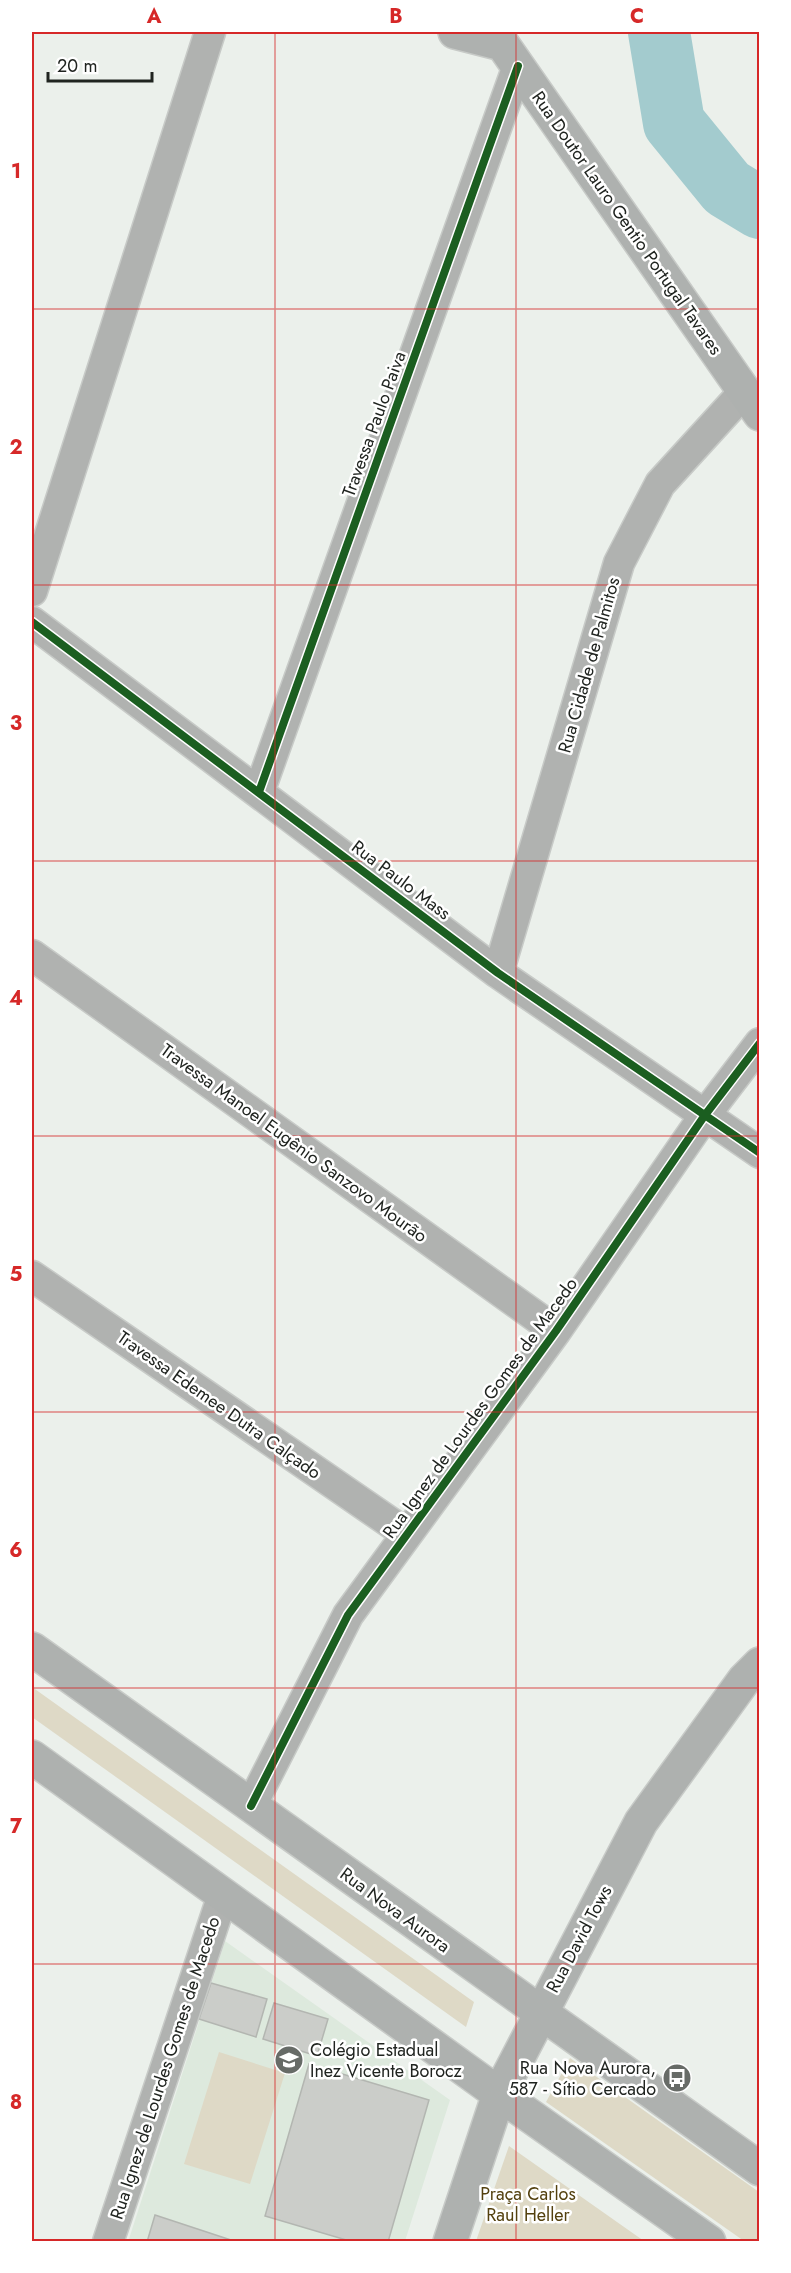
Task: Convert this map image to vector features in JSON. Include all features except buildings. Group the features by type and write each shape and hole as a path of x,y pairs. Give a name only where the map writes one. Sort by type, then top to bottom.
{"main road":[{"path":"455,32 505,47"},
{"name":"Rua Doutor Lauro Gentio Portugal Tavares","path":"505,47 752,403"},
{"name":"Rua Nova Aurora","path":"32,1650 759,2169"},
{"name":"Rua David Tows","path":"450,2241 499,2094 640,1822 744,1680 759,1664"},
{"path":"32,1757 499,2094 709,2241"}],"street":[{"path":"32,591 210,32"},
{"name":"Travessa Paulo Paiva","path":"259,792 505,47"},
{"name":"Rua Cidade de Palmitos","path":"498,973 619,562 660,484 752,403"},
{"name":"Rua Paulo Mass","path":"32,622 498,973 759,1153"},
{"name":"Travessa Manoel Eugênio Sanzovo Mourão","path":"32,956 556,1331"},
{"name":"Rua Ignez de Lourdes Gomes de Macedo","path":"251,1806 348,1615 556,1331 705,1115 759,1043"},
{"name":"Travessa Edemee Dutra Calçado","path":"32,1276 407,1534"},
{"name":"Rua Ignez de Lourdes Gomes de Macedo","path":"108,2241 223,1895"}],"shaded area":[{"name":"Colégio Estadual Inez Vicente Borocz","path":"225,1941 450,2100 405,2241 128,2242"}],"green space":[{"path":"32,1687 474,2002 466,2027 32,1717"},
{"path":"219,2052 285,2073 250,2184 184,2164"},
{"path":"570,2058 759,2192 759,2241 744,2241 546,2102"},
{"name":"Praça Carlos Raul Heller","path":"509,2146 644,2241 476,2241"}],"waterway":[{"path":"659,32 674,123 727,188 760,208"}],"cycle path":[{"path":"259,792 518,66"},
{"path":"32,622 498,973 760,1153"},
{"path":"251,1806 348,1615 556,1331 705,1115 760,1043"}],"place":[{"name":"Colégio Estadual Inez Vicente Borocz","path":"289,2060"},
{"name":"Rua Nova Aurora, 587 - Sítio Cercado","path":"677,2078"}]}
